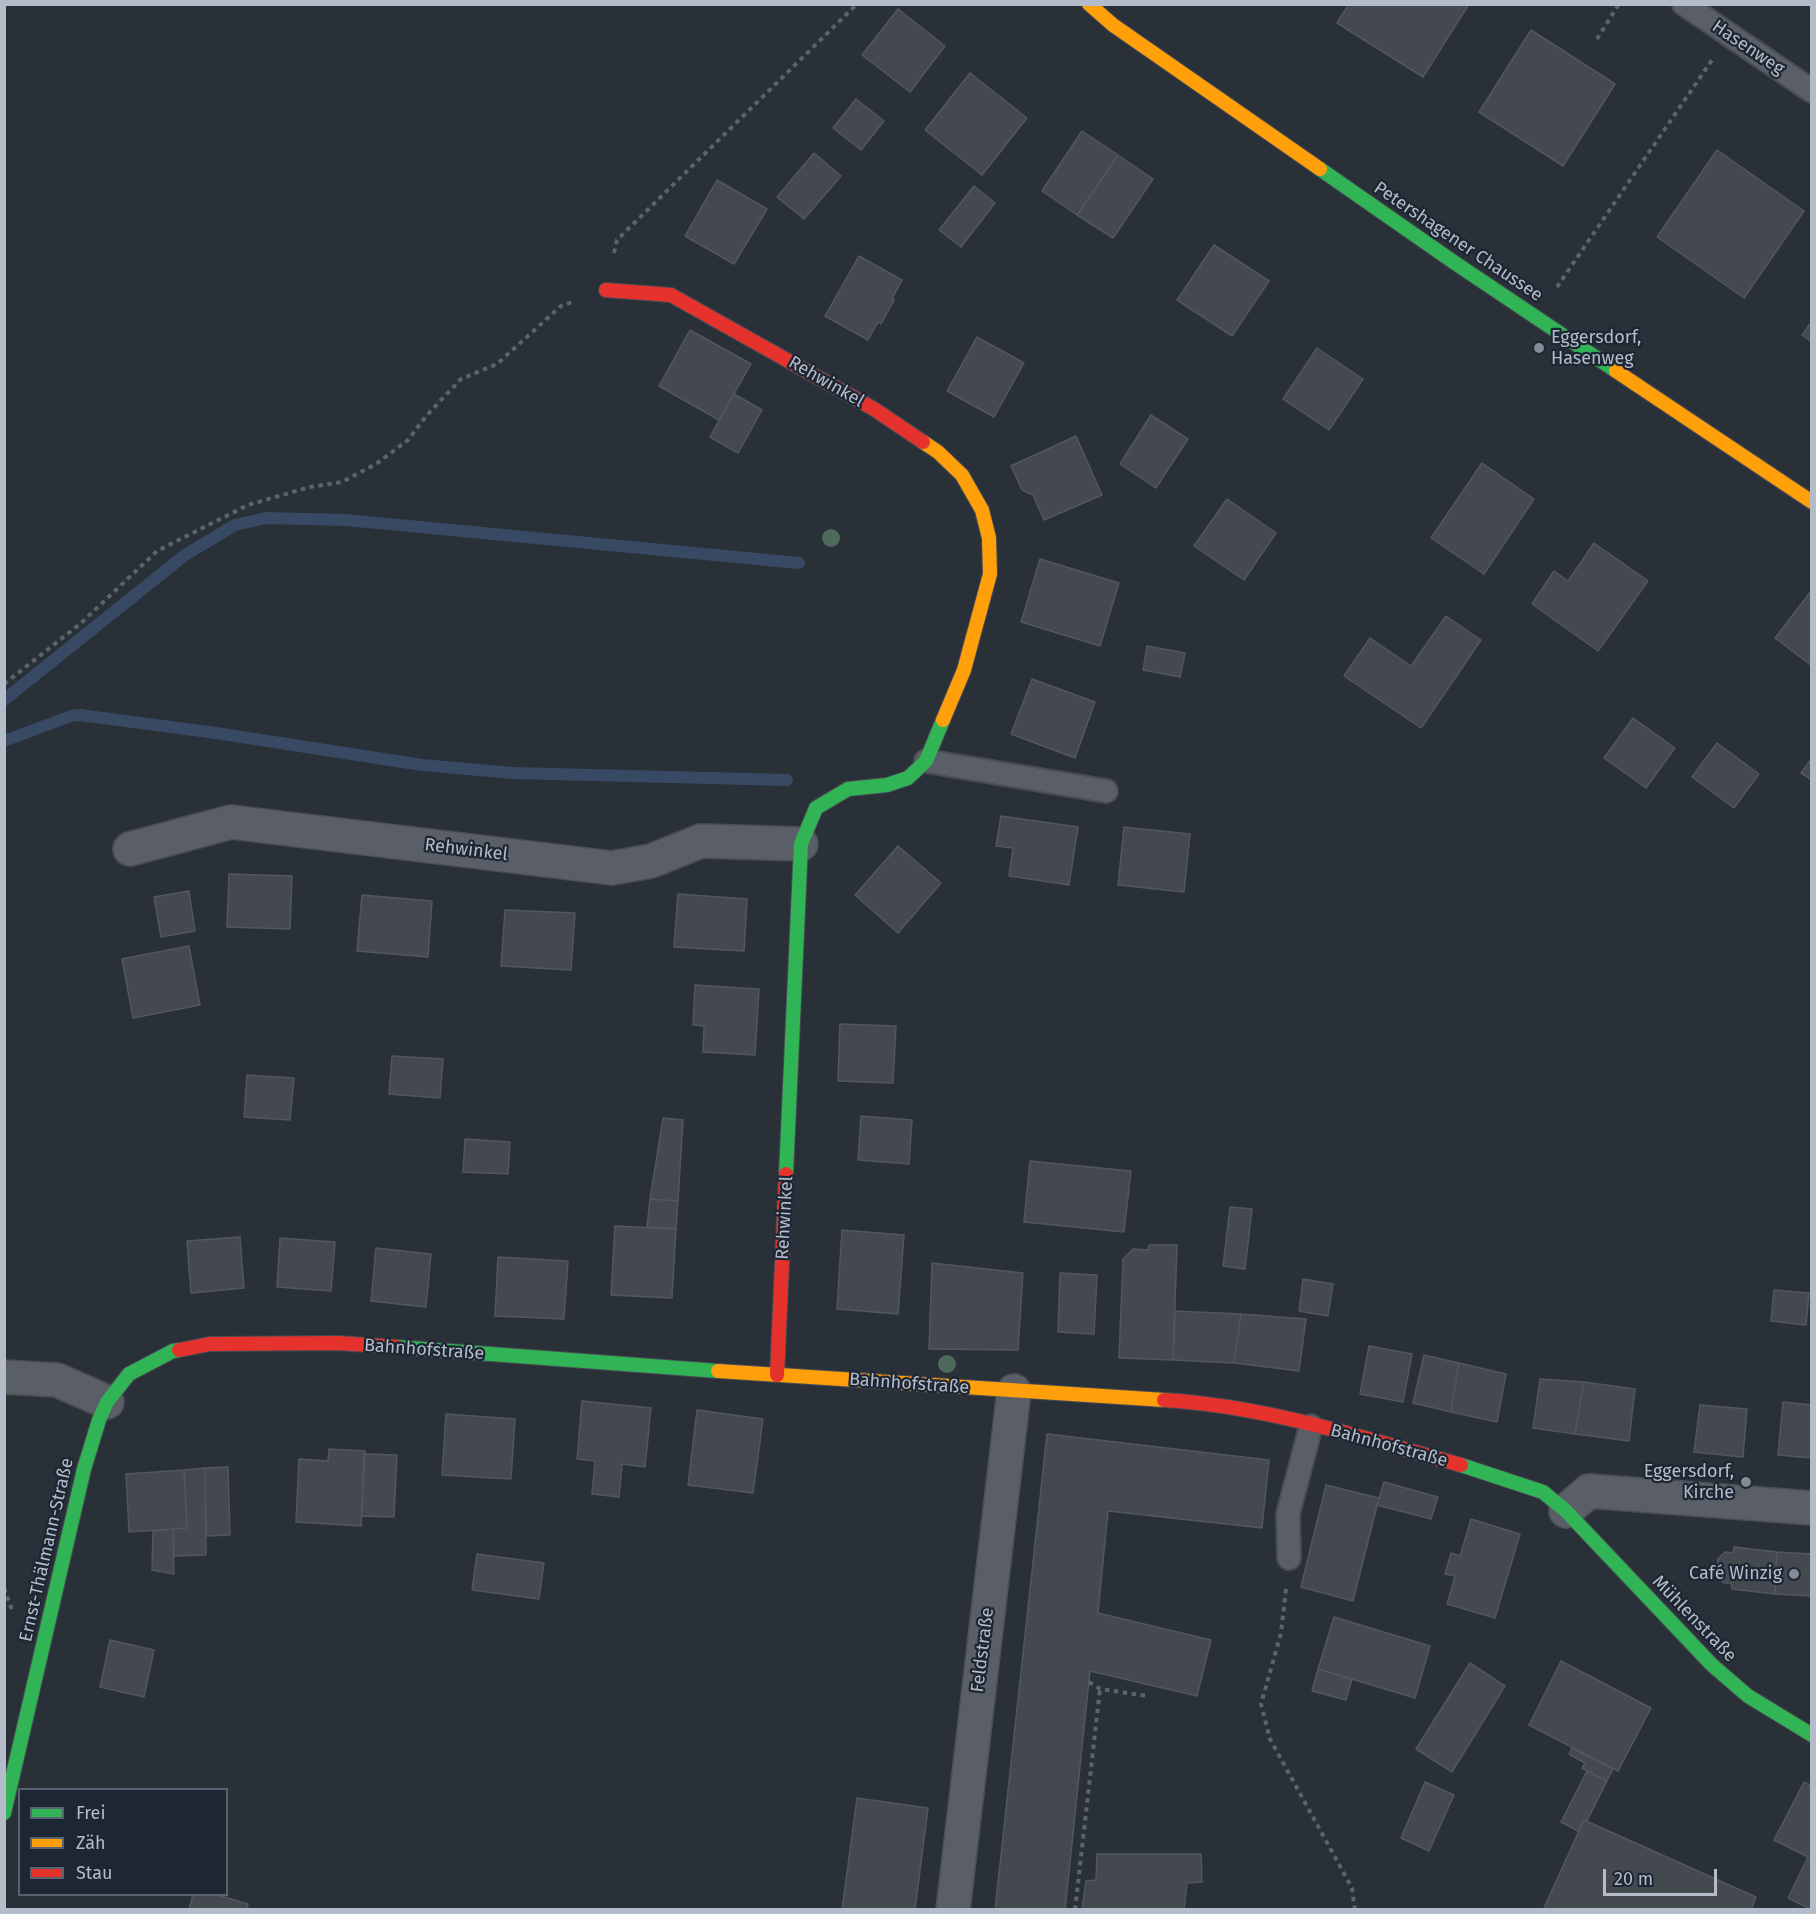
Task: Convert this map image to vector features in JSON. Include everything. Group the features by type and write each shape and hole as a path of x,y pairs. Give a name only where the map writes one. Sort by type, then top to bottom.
{"street":[{"name":"Petershagener Chaussee","path":"1089,4 1172,66 1455,263 1812,502"},
{"name":"Rehwinkel","path":"606,290 671,295 874,410 938,452 962,475 982,510 989,538 990,574 964,670 926,761 908,778 887,785 848,789 816,808 801,844 777,1375"},
{"name":"Rehwinkel","path":"130,849 231,822 612,868 651,861 701,841 801,844"},
{"name":"Bahnhofstraße","path":"107,1402 129,1374 173,1351 210,1344 338,1343 777,1375 1182,1401 1251,1411 1491,1474 1543,1492 1566,1511"},
{"path":"4,1377 57,1380 107,1402"},
{"name":"Feldstraße","path":"953,1910 1014,1391"},
{"name":"Ernst-Thälmann-Straße","path":"4,1813 84,1469 107,1402"},
{"path":"1566,1511 1589,1491 1812,1508"},
{"name":"Mühlenstraße","path":"1566,1511 1712,1665 1748,1696 1812,1735"}],"lane":[{"name":"Hasenweg","path":"1684,4 1812,91"},
{"path":"926,761 1106,791"},
{"path":"1289,1558 1288,1514 1311,1426"}],"path":[{"path":"4,684 80,624 157,550 248,505 310,487 342,483 376,464 408,440 427,415 461,379 497,364 561,306 606,290 617,240 857,4"},
{"path":"1597,39 1619,4"},
{"path":"1536,318 1730,35"},
{"path":"1289,1558 1281,1633 1261,1704 1270,1739 1352,1888 1355,1910"},
{"path":"1089,1682 1100,1689 1148,1696"},
{"path":"1075,1910 1100,1689"}],"building":[{"path":"1349,4 1469,4 1423,77 1337,23"},
{"path":"898,9 945,46 910,92 862,55"},
{"path":"1531,30 1615,84 1563,166 1479,112"},
{"path":"970,73 1027,118 982,175 925,130"},
{"path":"856,99 884,121 861,150 833,128"},
{"path":"1082,131 1118,155 1077,215 1042,191"},
{"path":"1717,150 1804,211 1744,298 1657,237"},
{"path":"814,153 841,176 804,219 777,197"},
{"path":"1118,155 1153,179 1113,238 1077,215"},
{"path":"717,180 767,209 734,264 685,236"},
{"path":"974,186 995,203 961,247 939,230"},
{"path":"1214,245 1269,281 1232,336 1177,300"},
{"path":"859,256 902,280 881,324 878,322 868,340 825,316"},
{"path":"1812,321 1812,342 1802,335"},
{"path":"690,330 751,364 719,420 659,386"},
{"path":"977,337 1024,363 994,417 947,391"},
{"path":"1317,348 1363,379 1329,430 1283,399"},
{"path":"734,394 762,410 738,453 710,437"},
{"path":"1151,415 1188,439 1156,488 1120,464"},
{"path":"1076,436 1102,495 1044,520 1033,495 1022,490 1011,466"},
{"path":"1482,463 1534,499 1484,574 1431,538"},
{"path":"1227,499 1276,533 1244,580 1194,546"},
{"path":"1594,543 1648,581 1598,651 1532,604 1554,571 1568,581"},
{"path":"1040,559 1119,583 1100,646 1021,622"},
{"path":"1812,590 1812,666 1775,638"},
{"path":"1446,616 1481,640 1421,728 1344,676 1370,638 1411,666"},
{"path":"1147,646 1185,653 1180,677 1143,670"},
{"path":"1032,679 1095,702 1075,758 1011,734"},
{"path":"1633,718 1675,748 1646,788 1604,758"},
{"path":"1717,743 1759,774 1734,808 1692,777"},
{"path":"1812,758 1812,780 1801,773"},
{"path":"1001,816 1078,827 1069,885 1009,876 1013,848 996,846"},
{"path":"1124,827 1190,834 1184,892 1118,885"},
{"path":"898,846 941,883 898,933 855,895"},
{"path":"229,874 292,876 290,929 227,927"},
{"path":"189,891 195,931 161,937 154,897"},
{"path":"678,894 747,899 744,951 674,947"},
{"path":"362,895 432,901 428,957 357,951"},
{"path":"505,910 575,913 571,970 501,966"},
{"path":"189,946 200,1005 133,1018 122,959"},
{"path":"695,985 759,989 755,1055 703,1052 704,1026 693,1025"},
{"path":"840,1024 896,1026 893,1083 838,1081"},
{"path":"392,1056 443,1059 440,1098 389,1094"},
{"path":"247,1075 294,1078 290,1120 244,1117"},
{"path":"861,1116 912,1120 909,1164 858,1160"},
{"path":"663,1118 683,1120 678,1201 650,1199"},
{"path":"465,1139 510,1142 508,1174 463,1172"},
{"path":"1030,1161 1131,1171 1124,1232 1024,1222"},
{"path":"650,1199 678,1201 676,1229 647,1227"},
{"path":"1230,1207 1252,1209 1245,1269 1223,1266"},
{"path":"615,1226 676,1229 672,1298 611,1295"},
{"path":"842,1230 904,1235 898,1314 837,1309"},
{"path":"240,1237 244,1288 191,1293 187,1241"},
{"path":"280,1238 335,1242 331,1291 277,1287"},
{"path":"1149,1245 1177,1245 1173,1360 1119,1358 1123,1259 1133,1249 1148,1250"},
{"path":"376,1248 431,1254 426,1307 371,1301"},
{"path":"498,1257 568,1261 564,1319 495,1316"},
{"path":"932,1263 1023,1273 1018,1350 929,1349"},
{"path":"1060,1273 1097,1275 1094,1334 1058,1332"},
{"path":"1303,1279 1333,1284 1328,1316 1299,1311"},
{"path":"1774,1290 1809,1293 1806,1325 1771,1321"},
{"path":"1175,1311 1241,1314 1234,1363 1173,1360"},
{"path":"1241,1314 1306,1319 1299,1371 1234,1363"},
{"path":"1369,1346 1412,1354 1403,1402 1360,1394"},
{"path":"1424,1355 1459,1363 1451,1412 1413,1403"},
{"path":"1459,1363 1506,1374 1497,1422 1451,1412"},
{"path":"1540,1379 1584,1382 1575,1434 1533,1428"},
{"path":"1584,1382 1635,1389 1629,1441 1575,1434"},
{"path":"582,1401 651,1408 645,1467 622,1464 619,1497 592,1494 595,1461 577,1459"},
{"path":"1783,1402 1812,1405 1812,1458 1778,1455"},
{"path":"1700,1405 1747,1409 1743,1457 1694,1452"},
{"path":"697,1410 763,1419 753,1493 688,1485"},
{"path":"446,1414 515,1419 511,1479 442,1475"},
{"path":"1047,1434 1269,1460 1262,1528 1108,1511 1098,1613 1211,1640 1197,1696 1090,1671 1065,1910 995,1910"},
{"path":"329,1449 365,1451 361,1526 296,1522 299,1459 328,1461"},
{"path":"364,1454 397,1455 394,1517 362,1516"},
{"path":"228,1467 230,1535 206,1536 205,1468"},
{"path":"205,1468 206,1555 174,1556 173,1529 187,1528 184,1470"},
{"path":"184,1470 187,1528 129,1532 126,1474"},
{"path":"1384,1482 1438,1497 1431,1519 1377,1505"},
{"path":"1326,1485 1379,1498 1353,1601 1301,1587"},
{"path":"1471,1519 1520,1534 1495,1618 1447,1604 1455,1576 1445,1574 1451,1553 1460,1556"},
{"path":"173,1529 174,1574 152,1570 153,1531"},
{"path":"1734,1547 1777,1552 1775,1594 1732,1589 1731,1583 1724,1583 1716,1576 1718,1559 1725,1552 1733,1553"},
{"name":"Café Winzig","path":"1777,1552 1812,1554 1812,1596 1775,1594"},
{"path":"477,1554 544,1563 539,1599 472,1590"},
{"path":"1334,1617 1430,1646 1415,1698 1318,1669"},
{"path":"110,1640 154,1650 144,1697 100,1687"},
{"path":"1561,1661 1651,1708 1618,1771 1529,1725"},
{"path":"1470,1663 1505,1686 1452,1772 1416,1749"},
{"path":"1318,1669 1352,1679 1346,1700 1312,1691"},
{"path":"1572,1748 1613,1769 1607,1781 1582,1768 1585,1763 1569,1754"},
{"path":"1587,1771 1607,1781 1587,1821 1584,1820 1578,1831 1561,1822"},
{"path":"1425,1782 1454,1795 1429,1851 1401,1838"},
{"path":"1804,1782 1812,1786 1812,1910 1788,1898 1808,1857 1774,1840"},
{"path":"857,1798 928,1808 915,1910 842,1910"},
{"path":"1584,1820 1756,1897 1751,1910 1543,1910"},
{"path":"1097,1854 1201,1854 1202,1882 1187,1883 1184,1910 1082,1910 1086,1881 1096,1880"},
{"path":"192,1896 221,1896 248,1904 247,1910 189,1910"}],"waterway":[{"path":"4,700 185,555 235,525 266,518 346,520 799,563"},
{"path":"4,741 71,716 80,715 216,733 422,765 513,773 787,780"}],"traffic: fast":[{"path":"1320,169 1616,371"},
{"path":"786,1174 801,844 816,808 848,789 887,785 908,778 926,761 943,720"},
{"path":"397,1347 718,1371"},
{"path":"4,1813 84,1469 99,1420 107,1402 129,1374 179,1350"},
{"path":"1461,1465 1543,1492 1566,1511 1712,1665 1748,1696 1812,1735"}],"traffic: slow":[{"path":"1089,4 1113,25 1320,169"},
{"path":"1616,371 1812,502"},
{"path":"923,442 938,452 962,475 982,510 989,538 990,574 964,670 943,720"},
{"path":"718,1371 1164,1400"}],"traffic: jam":[{"path":"606,290 671,295 874,409 923,442"},
{"path":"777,1375 786,1174"},
{"path":"179,1350 210,1344 338,1343 397,1347"},
{"path":"1164,1400 1202,1403 1277,1416 1461,1465"}],"place":[{"name":"Eggersdorf, Hasenweg","path":"1539,348"},
{"name":"Eggersdorf, Kirche","path":"1746,1482"},
{"name":"Café Winzig","path":"1794,1574"}]}
